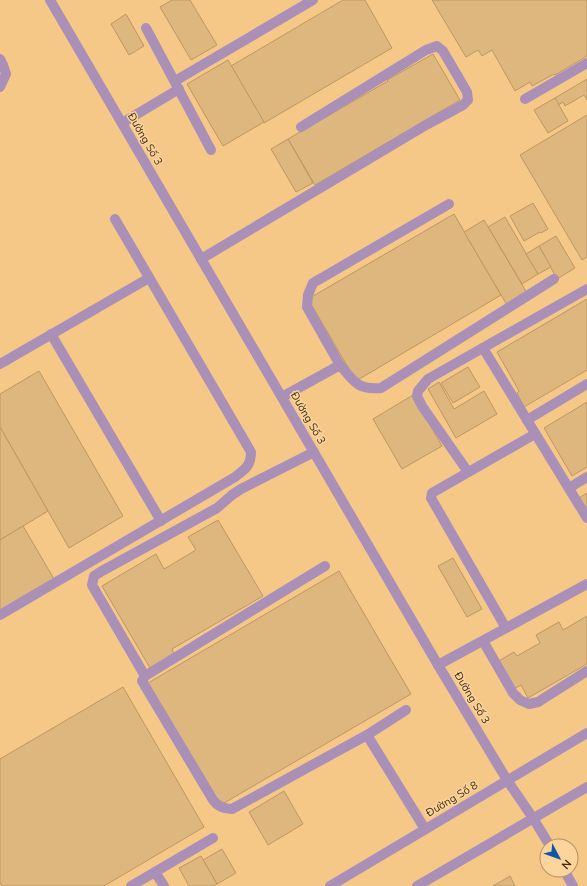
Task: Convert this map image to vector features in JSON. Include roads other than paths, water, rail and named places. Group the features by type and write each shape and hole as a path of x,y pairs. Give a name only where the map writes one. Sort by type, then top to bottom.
{"street":[{"name":"Đường Số 3","path":"50,0 438,665 507,780 534,818 545,838"},
{"path":"122,124 177,85 313,0"},
{"path":"146,28 211,150"},
{"path":"202,259 426,125 463,105 468,100 467,92 443,51 437,46 426,50 301,127"},
{"path":"0,59 6,74 0,86"},
{"path":"524,99 587,63"},
{"path":"449,204 313,283 308,295 307,307 340,365 355,383 362,387 371,389 381,388 554,279"},
{"path":"0,615 235,477 245,469 251,460 251,452 115,219"},
{"path":"0,364 149,278"},
{"path":"468,472 422,406 417,396 418,391 428,379 587,290"},
{"path":"51,334 161,521"},
{"path":"483,348 587,518"},
{"path":"282,397 340,365"},
{"path":"527,420 587,384"},
{"path":"506,628 431,498 432,493 535,434"},
{"path":"145,676 92,585 94,576 217,508 241,489 314,452"},
{"path":"569,488 587,478"},
{"path":"325,566 145,676 142,681 216,804 223,808 232,809 367,735 406,710"},
{"path":"438,665 587,584"},
{"path":"483,641 513,693 520,700 529,704 538,702 587,671"},
{"name":"Đường Số 8","path":"330,886 587,733"},
{"path":"367,735 425,829"},
{"path":"417,886 587,787"},
{"path":"131,886 213,838"},
{"path":"155,872 164,886"}]}
